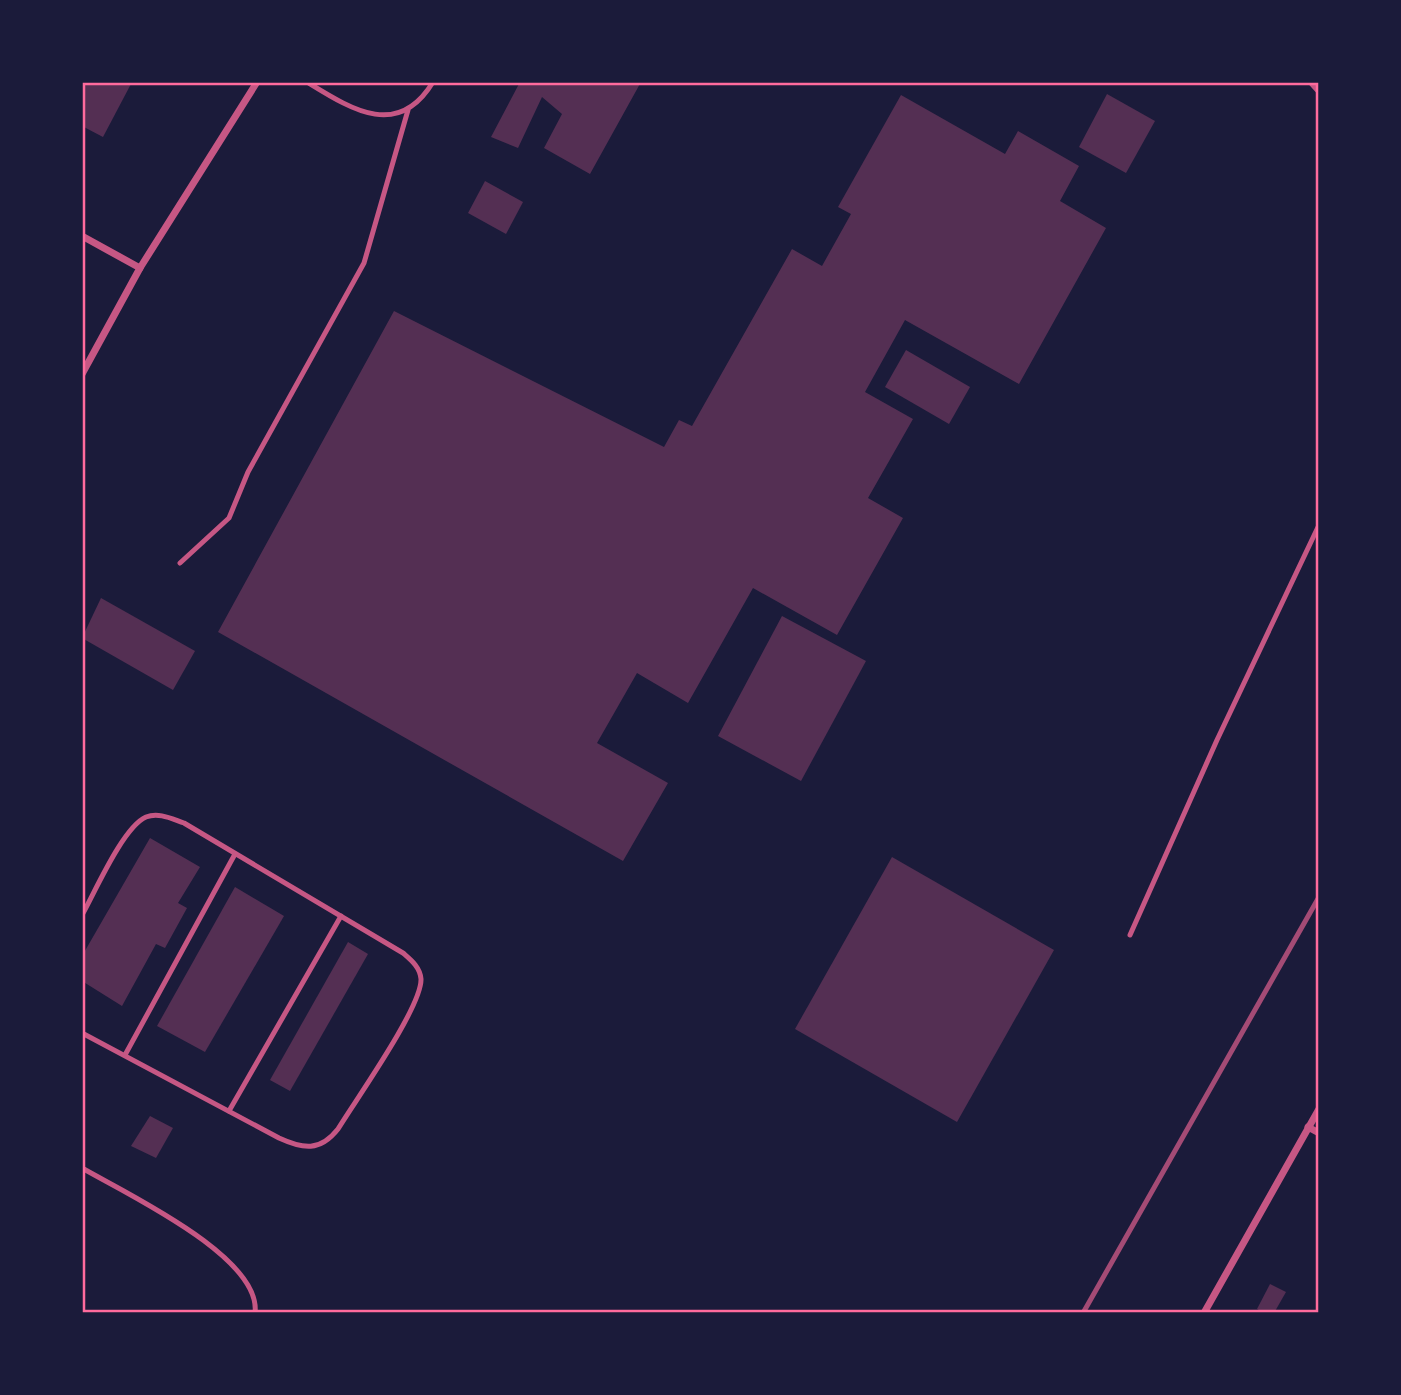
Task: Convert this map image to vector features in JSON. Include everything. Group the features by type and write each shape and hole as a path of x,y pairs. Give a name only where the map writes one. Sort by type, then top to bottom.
{"street":[{"path":"82,374 140,268 257,82"},
{"path":"82,236 140,268"},
{"path":"1204,1313 1319,1109"},
{"path":"1308,1126 1319,1133"}],"lane":[{"path":"307,82 364,114 395,114 408,110 424,97 433,82"},
{"path":"1310,82 1319,92"},
{"path":"180,562 229,518 248,472 364,263 408,110"},
{"path":"1130,935 1217,740 1319,525"},
{"path":"82,915 126,838 144,818 165,816 184,823 414,962 421,980 411,1008 338,1129 322,1144 304,1147 293,1144 82,1033"},
{"path":"125,1055 235,854"},
{"path":"229,1111 341,916"},
{"path":"82,1168 211,1244 237,1267 251,1288 255,1313"}],"building":[{"path":"82,82 132,82 103,137 82,126"},
{"path":"520,82 641,82 590,174 544,148 562,114 542,97 518,148 491,137"},
{"path":"1107,94 1155,121 1126,173 1079,147"},
{"path":"901,95 1005,154 1018,131 1079,166 1060,201 1106,228 1019,384 905,320 865,392 913,419 868,498 903,518 837,635 753,588 688,703 637,673 597,743 668,783 623,861 218,632 394,311 664,447 679,420 692,426 792,249 822,266 851,214 838,207"},
{"path":"485,181 523,202 506,234 468,213"},
{"path":"906,350 970,387 949,424 885,387"},
{"path":"101,598 195,651 173,690 82,638"},
{"path":"782,616 866,661 801,781 718,736"},
{"path":"150,838 200,867 178,903 187,908 165,948 156,944 122,1006 82,981 82,956"},
{"path":"892,857 1054,950 957,1122 795,1029"},
{"path":"235,887 284,916 205,1052 157,1026"},
{"path":"348,942 368,954 290,1091 270,1080"},
{"path":"150,1116 173,1128 156,1158 131,1146"},
{"path":"1270,1284 1286,1292 1274,1313 1264,1313 1257,1309"}],"railway":[{"path":"1083,1313 1319,897"}]}
